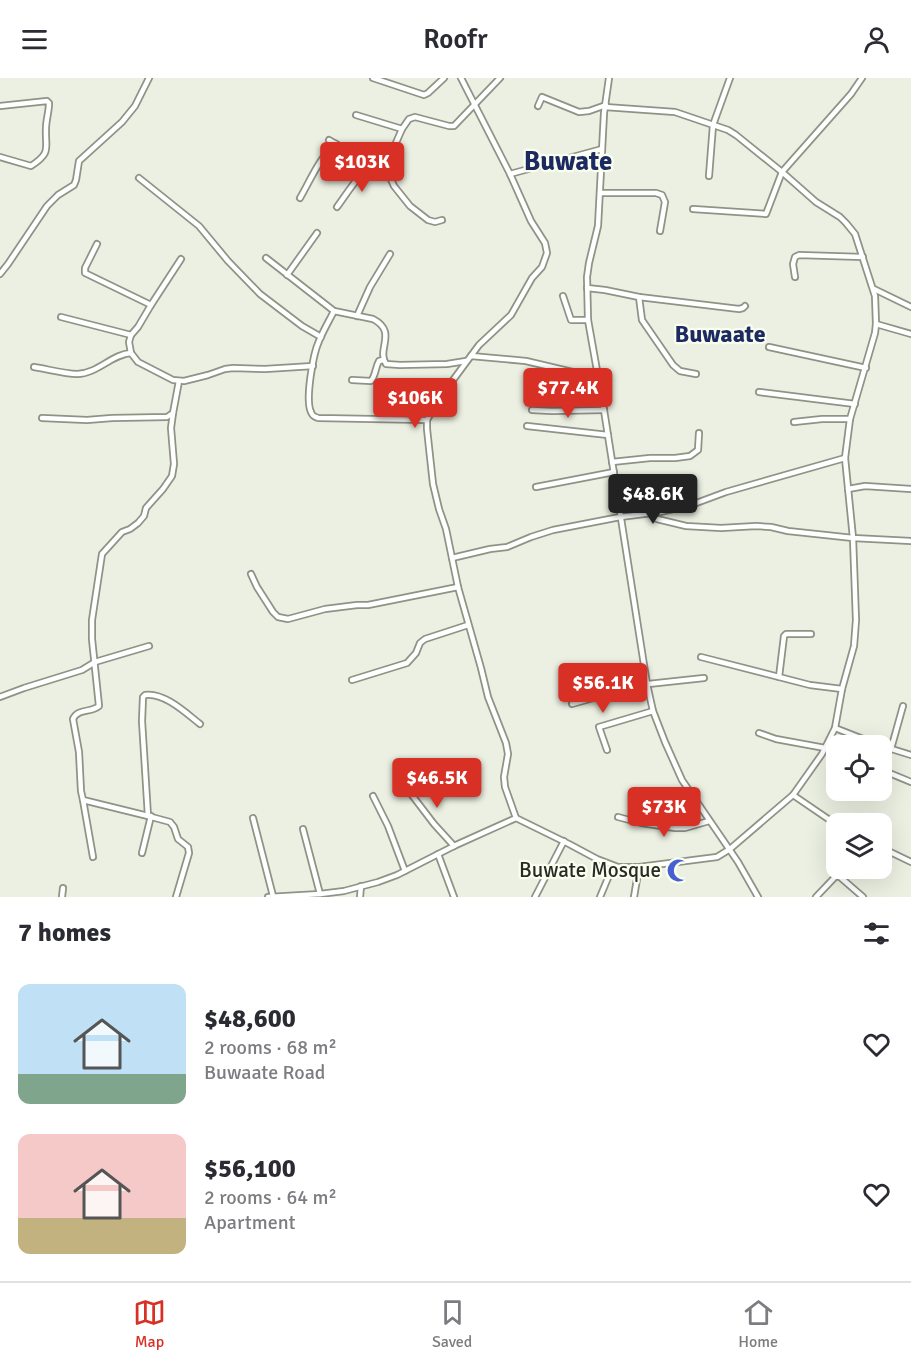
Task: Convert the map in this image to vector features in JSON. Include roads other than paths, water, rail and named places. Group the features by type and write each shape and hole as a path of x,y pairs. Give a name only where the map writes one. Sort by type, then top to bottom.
{"street":[{"path":"0,274 47,206 58,195 74,185 79,161 122,122 135,106 149,78"},
{"path":"373,78 423,95 444,78"},
{"path":"462,78 531,221 547,249 547,257 542,267 532,278 511,315 479,345 466,361 427,420 433,484 439,509 488,697 506,744 508,754 504,777 505,787 516,818 613,866 639,867 717,857 730,849 793,795 813,769 835,728 856,628 853,538 845,458 850,419 866,368 876,324 874,289 855,234 846,223 816,202 728,130 675,112 606,106 579,112 542,97 538,106"},
{"path":"384,164 388,161 407,121 413,117 452,126 500,78"},
{"path":"609,78 598,226 589,263 586,288 588,320 647,684 653,711 682,780 730,849 758,897"},
{"path":"710,176 713,125 730,78"},
{"path":"693,209 765,214 782,172 851,94 862,78"},
{"path":"0,106 40,101 49,103 46,152 38,162 31,166 0,157"},
{"path":"356,115 402,129"},
{"path":"329,140 357,156 384,164"},
{"path":"300,198 317,166 336,144"},
{"path":"510,174 602,149"},
{"path":"337,207 364,170 374,162"},
{"path":"384,164 394,186 410,206 428,220 435,222 442,220"},
{"path":"139,178 199,226 260,294 302,326 321,337"},
{"path":"600,193 656,193 662,195 665,202 660,231"},
{"path":"287,275 317,233"},
{"path":"97,244 85,268 85,273 151,305"},
{"path":"357,316 370,287 390,254"},
{"path":"795,277 793,264 795,257 799,255 862,257"},
{"path":"266,258 334,311 378,321 386,335 383,360 389,366 466,361"},
{"path":"181,259 138,327 131,334 129,342 131,353 138,362 179,381 225,369 313,366"},
{"path":"586,288 740,309 745,306"},
{"path":"874,289 911,307"},
{"path":"563,296 571,320 588,320"},
{"path":"639,297 642,320 673,365 680,371 696,374"},
{"path":"334,311 318,343 313,366 309,398 311,412 315,417 427,420"},
{"path":"61,317 131,334"},
{"path":"876,324 911,334"},
{"path":"769,347 866,368"},
{"path":"34,367 79,375 122,354 131,353"},
{"path":"471,356 526,361 598,378"},
{"path":"352,380 371,381 375,376 377,364 383,360"},
{"path":"93,857 82,800 79,752 73,719 79,712 94,710 99,706 92,620 102,554 122,532 130,530 138,523 144,516 146,508 164,489 172,476 174,464 171,428 179,381"},
{"path":"759,392 855,404"},
{"path":"532,410 604,410"},
{"path":"42,418 87,420 167,417 173,413"},
{"path":"794,422 850,419"},
{"path":"527,426 608,435"},
{"path":"612,462 690,456 698,450 699,433"},
{"path":"452,558 507,547 553,530 691,505 726,492 845,458"},
{"path":"536,487 614,472"},
{"path":"848,489 865,486 911,489"},
{"path":"651,514 657,519 686,526 721,528 756,526 853,538 911,541"},
{"path":"251,574 256,587 273,612 278,617 288,619 325,609 357,604 368,605 458,586"},
{"path":"352,680 407,663 425,639 468,625"},
{"path":"779,677 784,636 786,634 811,634"},
{"path":"0,697 82,670 95,662 148,646"},
{"path":"701,657 810,685 842,689"},
{"path":"572,704 647,684 704,678"},
{"path":"142,853 150,816 142,721 143,697 150,694 165,699 200,724"},
{"path":"892,745 903,706"},
{"path":"607,750 599,726 653,711"},
{"path":"835,728 851,735"},
{"path":"759,733 776,739 825,748"},
{"path":"892,749 911,755"},
{"path":"892,774 911,782"},
{"path":"405,786 454,846"},
{"path":"793,795 826,818"},
{"path":"373,796 388,826 405,871"},
{"path":"82,800 150,816 170,822 174,826 178,839 189,850 176,897"},
{"path":"618,817 681,829 709,821"},
{"path":"253,818 271,897 320,894 361,886 397,875 516,818"},
{"path":"303,830 320,894"},
{"path":"535,897 564,842"},
{"path":"892,853 911,862"},
{"path":"438,854 454,897"},
{"path":"600,897 613,866"},
{"path":"634,897 639,867"},
{"path":"816,897 836,876 863,897"},
{"path":"360,897 361,886"},
{"path":"62,897 63,888"}],"place":[{"name":"Buwate Mosque","path":"679,870"}],"district":[{"name":"Buwate","path":"568,161"},
{"name":"Buwaate","path":"720,334"}]}
